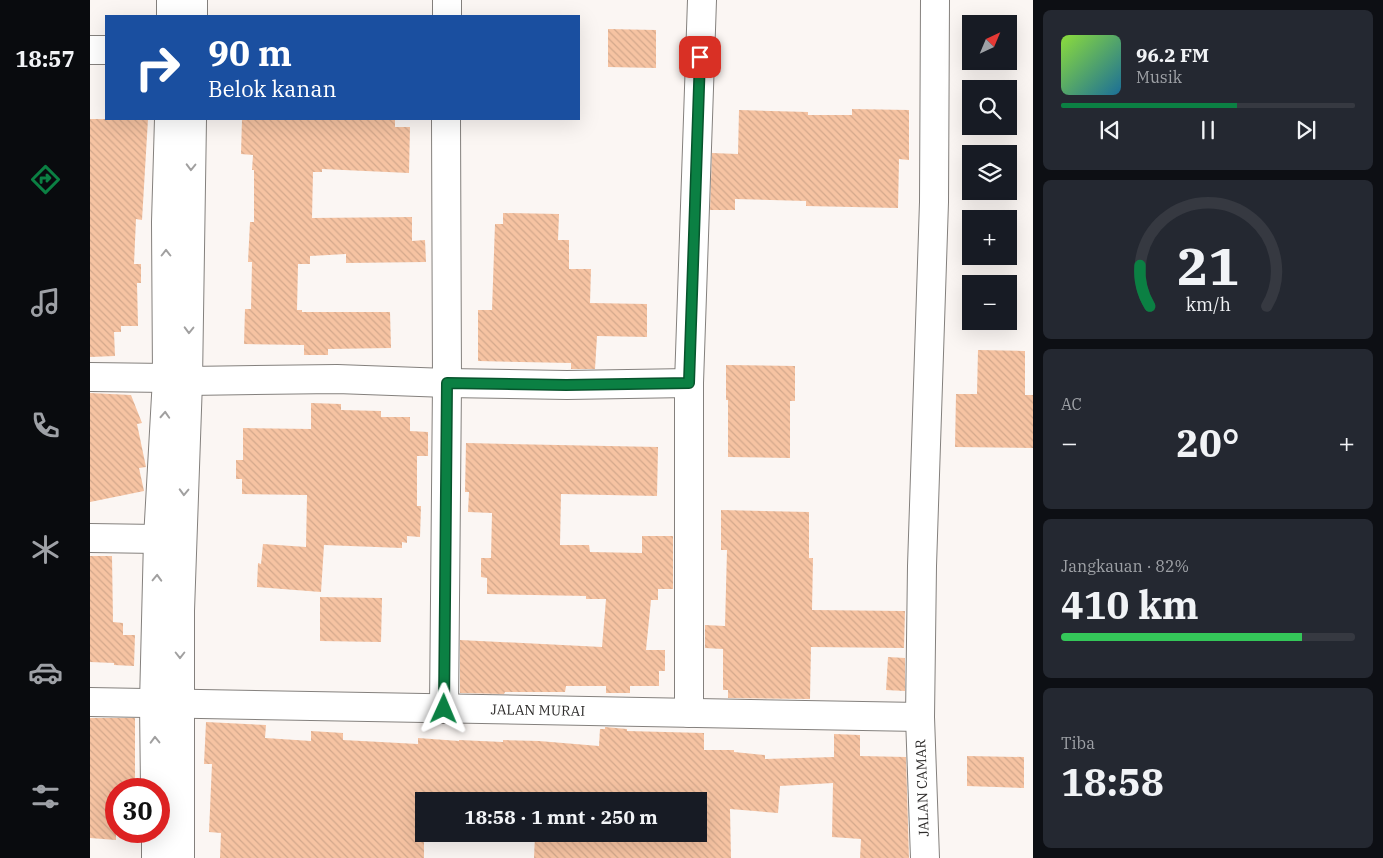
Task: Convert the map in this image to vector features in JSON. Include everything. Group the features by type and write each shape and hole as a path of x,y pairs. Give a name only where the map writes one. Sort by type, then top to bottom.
{"street":[{"path":"171,0 171,15"},
{"path":"193,0 193,15"},
{"path":"447,0 447,15"},
{"path":"689,713 689,383 702,0"},
{"name":"JALAN CAMAR","path":"925,858 920,717 922,566 934,202 935,0"},
{"path":"90,50 105,50"},
{"path":"157,778 180,610 177,379 166,222 169,120"},
{"path":"180,858 167,704 158,539 177,379 192,120"},
{"path":"444,709 447,383 446,120"},
{"path":"90,377 337,379 566,385 689,383"},
{"path":"90,538 158,539"},
{"name":"JALAN MURAI","path":"90,702 920,717"},
{"path":"156,843 156,858"}],"building":[{"path":"608,29 656,30 656,68 608,67"},
{"path":"852,109 909,110 909,160 899,159 898,208 806,206 806,201 735,199 735,210 710,210 712,153 738,154 739,110 808,112 808,115 852,115"},
{"path":"90,119 148,120 142,220 136,219 134,264 141,264 141,283 137,283 138,326 121,326 121,332 114,332 115,356 90,357"},
{"path":"242,120 395,120 395,127 410,127 409,173 322,169 322,172 313,172 312,218 412,217 412,241 425,240 426,262 346,263 346,254 310,256 310,264 298,264 297,310 302,310 302,312 390,312 391,348 328,349 328,355 304,355 304,345 244,344 245,309 251,309 252,262 248,262 250,222 254,222 254,170 252,170 253,155 241,154"},
{"path":"503,213 559,214 558,240 569,240 569,269 591,269 590,303 647,304 647,337 597,336 595,369 571,369 571,363 478,361 478,310 492,310 495,224 503,224"},
{"path":"978,350 1025,351 1025,395 1033,395 1033,448 955,447 956,394 977,394"},
{"path":"726,365 795,366 795,401 790,401 790,458 728,457"},
{"path":"90,393 131,395 142,423 137,424 146,467 139,468 144,491 90,502"},
{"path":"311,403 341,404 341,410 381,411 381,417 410,417 410,431 428,432 428,456 417,456 417,506 421,506 420,537 407,536 407,543 402,542 402,548 324,545 321,592 257,587 258,563 261,564 263,544 306,547 307,495 242,494 242,479 236,479 236,460 243,460 243,428 311,429"},
{"path":"466,443 658,447 657,496 561,494 560,545 589,545 590,552 642,553 642,536 673,536 673,589 658,589 658,600 651,600 646,650 665,650 665,671 659,671 659,686 630,686 630,693 606,693 606,686 566,686 565,692 460,693 460,640 602,647 606,599 586,599 586,596 487,594 487,578 481,577 481,558 491,558 492,513 468,512 469,492 465,492"},
{"path":"721,510 809,512 809,558 813,558 812,610 905,611 904,648 811,647 810,699 728,698 728,690 723,690 723,649 705,648 705,625 725,626 727,550 721,550"},
{"path":"90,556 112,556 113,622 123,623 123,635 135,635 134,666 90,662"},
{"path":"320,597 382,598 381,642 320,641"},
{"path":"888,657 905,658 905,691 886,690"},
{"path":"90,718 135,718 135,778 105,778 105,839 90,838"},
{"path":"206,722 266,725 265,738 311,741 311,731 343,733 343,740 418,744 418,738 459,741 539,741 599,746 600,729 605,729 605,727 627,729 627,731 704,733 704,750 734,750 734,752 765,755 765,759 834,757 834,734 860,735 860,756 906,757 909,858 860,858 861,839 832,837 833,783 780,786 778,813 730,809 731,858 534,858 535,842 707,842 707,792 415,792 415,842 424,842 424,858 220,858 221,833 209,832 212,764 204,764"},
{"path":"967,756 1024,757 1024,788 967,786"}],"route":[{"path":"444,709 447,383 566,385 689,383 700,57"}]}
